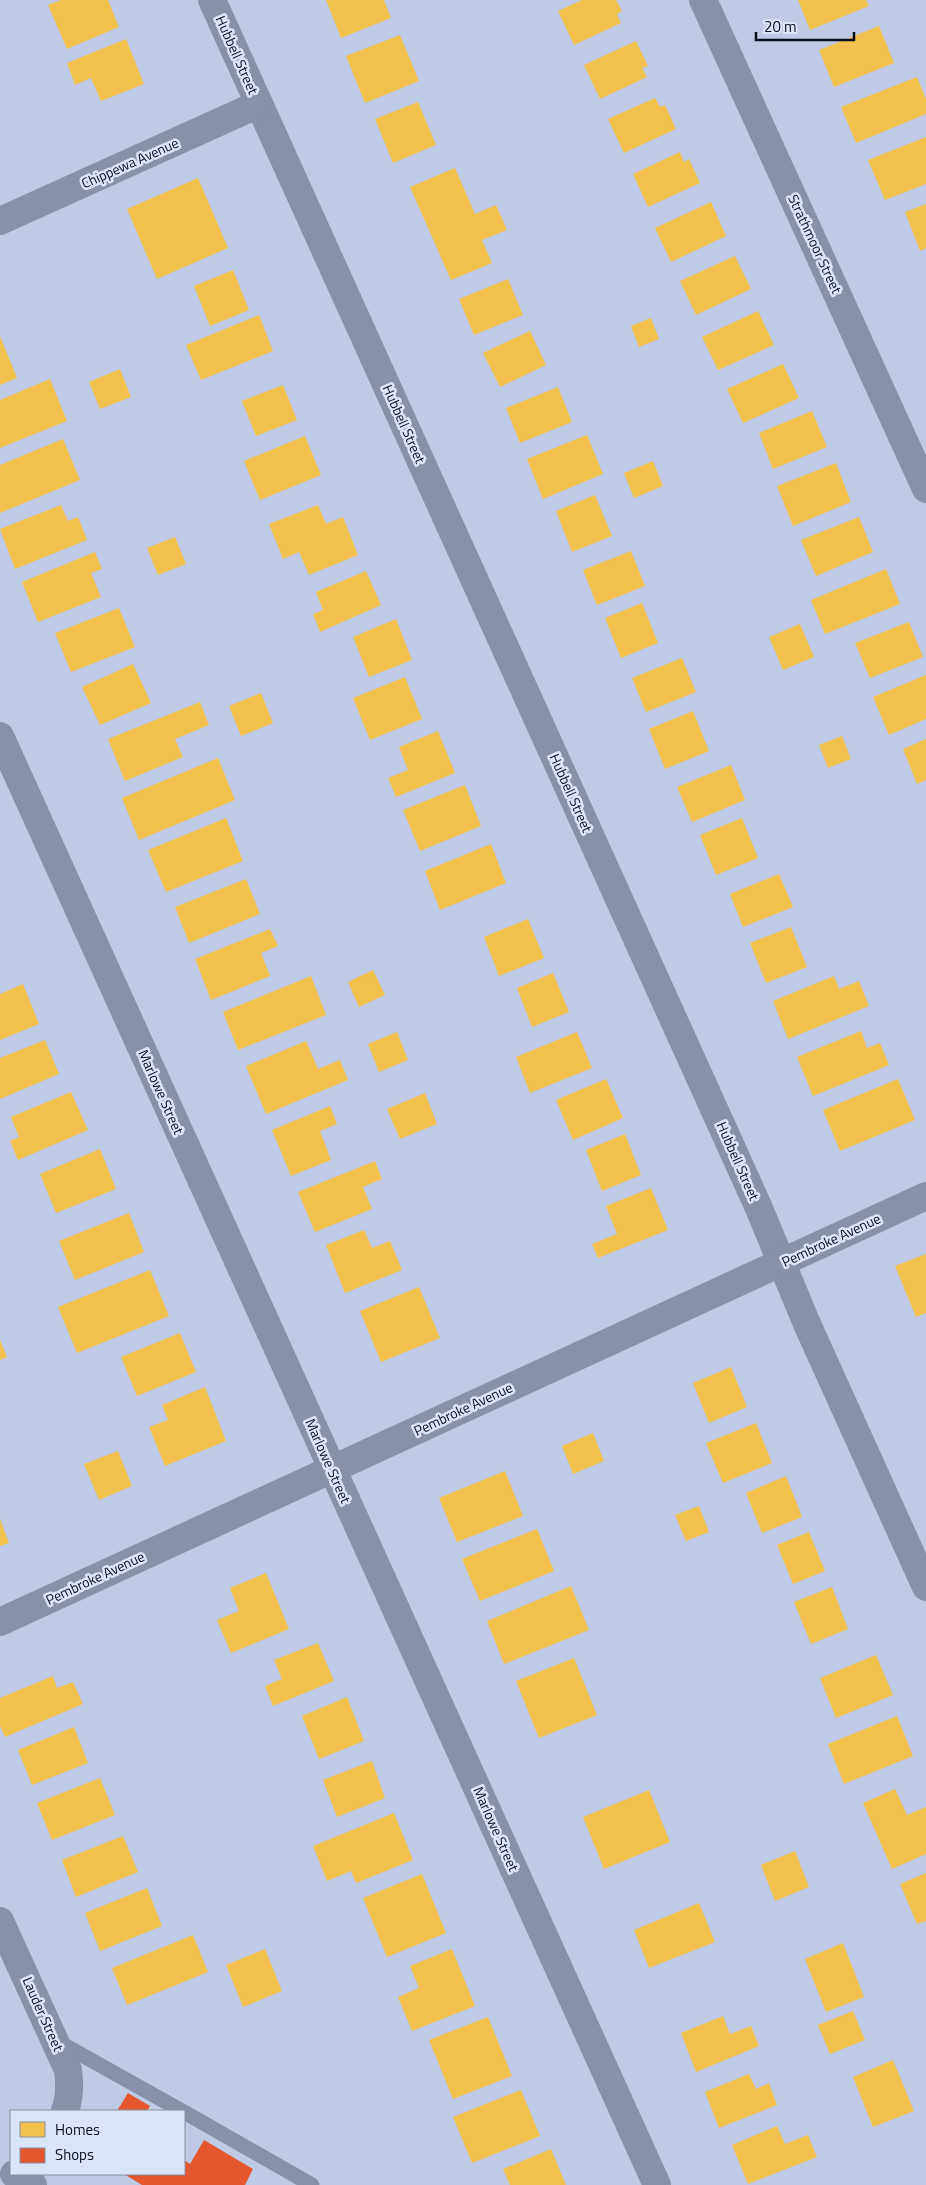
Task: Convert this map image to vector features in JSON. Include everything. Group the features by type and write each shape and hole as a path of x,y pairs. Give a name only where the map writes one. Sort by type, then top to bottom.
{"street":[{"name":"Hubbell Street","path":"212,0 758,1206 806,1324 926,1587"},
{"name":"Strathmoor Street","path":"703,0 926,489"},
{"name":"Chippewa Avenue","path":"0,221 259,104"},
{"name":"Marlowe Street","path":"0,736 658,2185"},
{"name":"Pembroke Avenue","path":"0,1622 926,1196"},
{"name":"Lauder Street","path":"0,1921 68,2070 70,2082 68,2101 64,2110"}],"lane":[{"path":"54,2039 179,2110"},
{"path":"185,2113 312,2185"}],"building: Homes":[{"path":"61,0 108,0 119,27 67,49 48,5"},
{"path":"326,0 384,0 391,18 341,38"},
{"path":"582,0 616,0 622,11 617,14 621,23 574,45 558,11"},
{"path":"798,0 866,0 869,6 810,30"},
{"path":"879,26 894,63 834,87 819,50"},
{"path":"400,35 419,81 365,103 346,56"},
{"path":"126,39 144,84 101,101 91,78 75,85 67,63"},
{"path":"636,41 648,66 642,68 647,77 600,99 584,65"},
{"path":"917,77 926,99 926,114 856,143 841,107"},
{"path":"655,98 660,107 665,105 676,129 624,153 608,119"},
{"path":"418,102 436,145 393,163 375,119"},
{"path":"926,137 926,184 885,200 868,160"},
{"path":"680,152 684,162 689,159 700,183 648,207 633,174"},
{"path":"455,168 475,214 496,205 507,230 482,240 492,263 451,280 410,187"},
{"path":"198,178 228,248 157,279 127,209"},
{"path":"711,202 726,236 671,262 655,228"},
{"path":"926,204 926,248 920,251 905,212"},
{"path":"735,256 751,289 696,315 680,281"},
{"path":"233,270 249,310 210,326 194,286"},
{"path":"508,279 523,315 474,335 459,299"},
{"path":"758,311 774,345 718,370 702,337"},
{"path":"259,315 273,351 201,380 186,345"},
{"path":"651,318 659,339 639,347 631,326"},
{"path":"530,331 546,365 500,387 483,353"},
{"path":"0,336 17,378 0,385"},
{"path":"783,364 799,398 743,423 727,389"},
{"path":"120,369 131,397 100,409 89,382"},
{"path":"50,379 67,421 0,448 0,400"},
{"path":"283,385 297,420 256,436 242,401"},
{"path":"558,387 572,422 520,443 506,408"},
{"path":"812,411 827,447 773,469 759,433"},
{"path":"587,435 603,474 543,499 527,459"},
{"path":"305,436 321,475 260,500 244,461"},
{"path":"63,439 80,480 0,513 0,465"},
{"path":"653,461 663,486 634,498 624,473"},
{"path":"836,463 851,502 793,526 777,486"},
{"path":"595,495 612,536 572,552 556,511"},
{"path":"61,505 68,521 78,517 87,540 15,569 0,529"},
{"path":"318,505 326,524 343,517 358,555 309,575 299,552 283,559 269,524"},
{"path":"859,517 873,552 816,576 801,540"},
{"path":"175,537 186,564 158,575 147,548"},
{"path":"631,551 645,586 597,605 583,570"},
{"path":"95,552 102,569 91,573 101,597 38,622 22,582"},
{"path":"886,569 900,604 825,634 811,600"},
{"path":"366,571 381,605 320,632 313,614 323,610 316,592"},
{"path":"642,603 658,643 621,658 605,618"},
{"path":"119,608 135,647 71,672 55,633"},
{"path":"396,619 412,660 369,677 353,637"},
{"path":"909,622 923,657 870,678 855,643"},
{"path":"800,624 814,657 783,670 769,637"},
{"path":"682,658 696,692 646,712 632,678"},
{"path":"133,664 151,703 100,725 82,687"},
{"path":"926,675 926,719 889,735 873,697"},
{"path":"405,677 422,719 370,740 353,698"},
{"path":"261,693 273,723 241,736 229,706"},
{"path":"200,702 209,725 175,739 183,757 125,781 108,739"},
{"path":"693,711 709,751 665,769 649,729"},
{"path":"438,731 455,773 396,797 388,778 408,770 399,747"},
{"path":"842,736 851,759 828,768 819,745"},
{"path":"926,739 926,780 917,784 903,749"},
{"path":"218,758 235,800 139,840 122,798"},
{"path":"731,765 745,800 692,822 677,787"},
{"path":"465,785 481,826 420,851 403,810"},
{"path":"226,818 243,861 166,892 148,850"},
{"path":"742,818 758,858 716,875 700,835"},
{"path":"491,844 506,883 440,910 425,871"},
{"path":"779,874 793,907 743,927 730,894"},
{"path":"246,879 260,914 189,943 175,907"},
{"path":"528,919 544,958 499,976 484,937"},
{"path":"791,927 807,967 766,983 750,943"},
{"path":"270,929 278,946 261,953 270,976 211,1000 195,959"},
{"path":"373,970 385,995 359,1007 348,982"},
{"path":"553,973 569,1012 532,1027 517,988"},
{"path":"311,976 326,1015 238,1050 223,1012"},
{"path":"834,976 839,989 859,981 869,1006 788,1039 773,1001"},
{"path":"23,984 39,1024 0,1040 0,994"},
{"path":"861,1031 867,1048 880,1043 889,1065 813,1096 797,1057"},
{"path":"397,1032 408,1060 379,1072 368,1044"},
{"path":"577,1032 592,1068 530,1093 516,1057"},
{"path":"45,1040 59,1074 0,1099 0,1058"},
{"path":"306,1041 318,1069 340,1060 348,1080 266,1114 246,1066"},
{"path":"606,1079 623,1118 573,1140 556,1100"},
{"path":"898,1079 915,1120 840,1151 823,1110"},
{"path":"71,1092 88,1130 18,1160 10,1141 19,1137 11,1117"},
{"path":"425,1093 437,1124 400,1139 387,1109"},
{"path":"330,1106 337,1124 320,1131 331,1160 291,1176 272,1130"},
{"path":"625,1134 641,1175 602,1191 586,1150"},
{"path":"100,1149 116,1189 56,1213 40,1174"},
{"path":"375,1161 382,1179 363,1187 372,1209 315,1232 298,1192"},
{"path":"651,1188 668,1230 598,1258 592,1244 617,1234 606,1206"},
{"path":"129,1213 144,1252 75,1280 59,1241"},
{"path":"364,1230 372,1248 390,1241 402,1270 345,1293 326,1245"},
{"path":"926,1254 926,1313 916,1317 895,1266"},
{"path":"150,1270 169,1316 77,1353 58,1307"},
{"path":"419,1287 440,1338 381,1362 360,1311"},
{"path":"180,1333 196,1372 137,1396 121,1357"},
{"path":"0,1340 7,1357 0,1360"},
{"path":"731,1367 747,1407 709,1423 693,1383"},
{"path":"205,1387 226,1441 165,1466 149,1427 168,1420 162,1405"},
{"path":"756,1423 772,1463 723,1483 706,1443"},
{"path":"593,1433 604,1461 573,1474 562,1446"},
{"path":"118,1451 132,1486 99,1500 84,1464"},
{"path":"505,1471 523,1516 457,1542 439,1498"},
{"path":"786,1476 802,1517 762,1533 746,1493"},
{"path":"699,1506 709,1532 686,1541 675,1515"},
{"path":"0,1519 9,1543 0,1546"},
{"path":"537,1529 554,1571 480,1601 462,1559"},
{"path":"809,1532 825,1571 793,1584 777,1545"},
{"path":"266,1573 289,1629 231,1653 217,1620 239,1611 230,1588"},
{"path":"571,1586 589,1630 504,1664 487,1621"},
{"path":"832,1587 848,1629 811,1644 794,1602"},
{"path":"318,1643 334,1681 273,1706 265,1686 282,1679 274,1660"},
{"path":"876,1655 893,1695 836,1718 820,1678"},
{"path":"574,1658 597,1715 539,1738 516,1681"},
{"path":"53,1676 57,1688 73,1682 83,1704 5,1737 0,1726 0,1698"},
{"path":"347,1697 364,1741 319,1759 302,1716"},
{"path":"897,1716 913,1756 844,1784 828,1744"},
{"path":"74,1727 88,1763 32,1785 18,1750"},
{"path":"372,1761 385,1798 337,1817 323,1780"},
{"path":"100,1778 115,1815 52,1840 37,1803"},
{"path":"895,1789 907,1815 926,1807 926,1854 892,1869 863,1803"},
{"path":"649,1790 670,1842 604,1869 583,1817"},
{"path":"394,1813 413,1860 356,1883 351,1871 327,1881 313,1846"},
{"path":"123,1836 138,1872 76,1897 62,1860"},
{"path":"795,1851 809,1887 775,1901 761,1865"},
{"path":"926,1873 926,1921 917,1924 900,1884"},
{"path":"422,1874 446,1933 387,1957 363,1898"},
{"path":"147,1888 162,1926 100,1951 85,1913"},
{"path":"699,1903 715,1942 649,1968 634,1930"},
{"path":"193,1935 208,1972 127,2005 112,1968"},
{"path":"843,1943 864,1997 826,2012 805,1959"},
{"path":"265,1949 282,1991 243,2007 226,1965"},
{"path":"452,1949 475,2006 412,2031 398,1997 419,1988 410,1966"},
{"path":"853,2011 865,2040 830,2054 818,2025"},
{"path":"723,2016 730,2034 751,2026 759,2046 696,2072 681,2033"},
{"path":"488,2017 512,2076 453,2099 429,2040"},
{"path":"893,2060 914,2111 873,2127 853,2077"},
{"path":"749,2074 756,2089 769,2083 777,2105 719,2128 705,2092"},
{"path":"521,2090 540,2136 472,2163 453,2117"},
{"path":"777,2126 785,2144 808,2135 817,2157 748,2184 732,2145"},
{"path":"551,2149 566,2185 510,2185 503,2169"}],"building: Shops":[{"path":"128,2093 150,2106 148,2110 118,2110"},
{"path":"204,2140 253,2169 245,2185 142,2185 126,2175 185,2175 185,2161 190,2164"}]}
